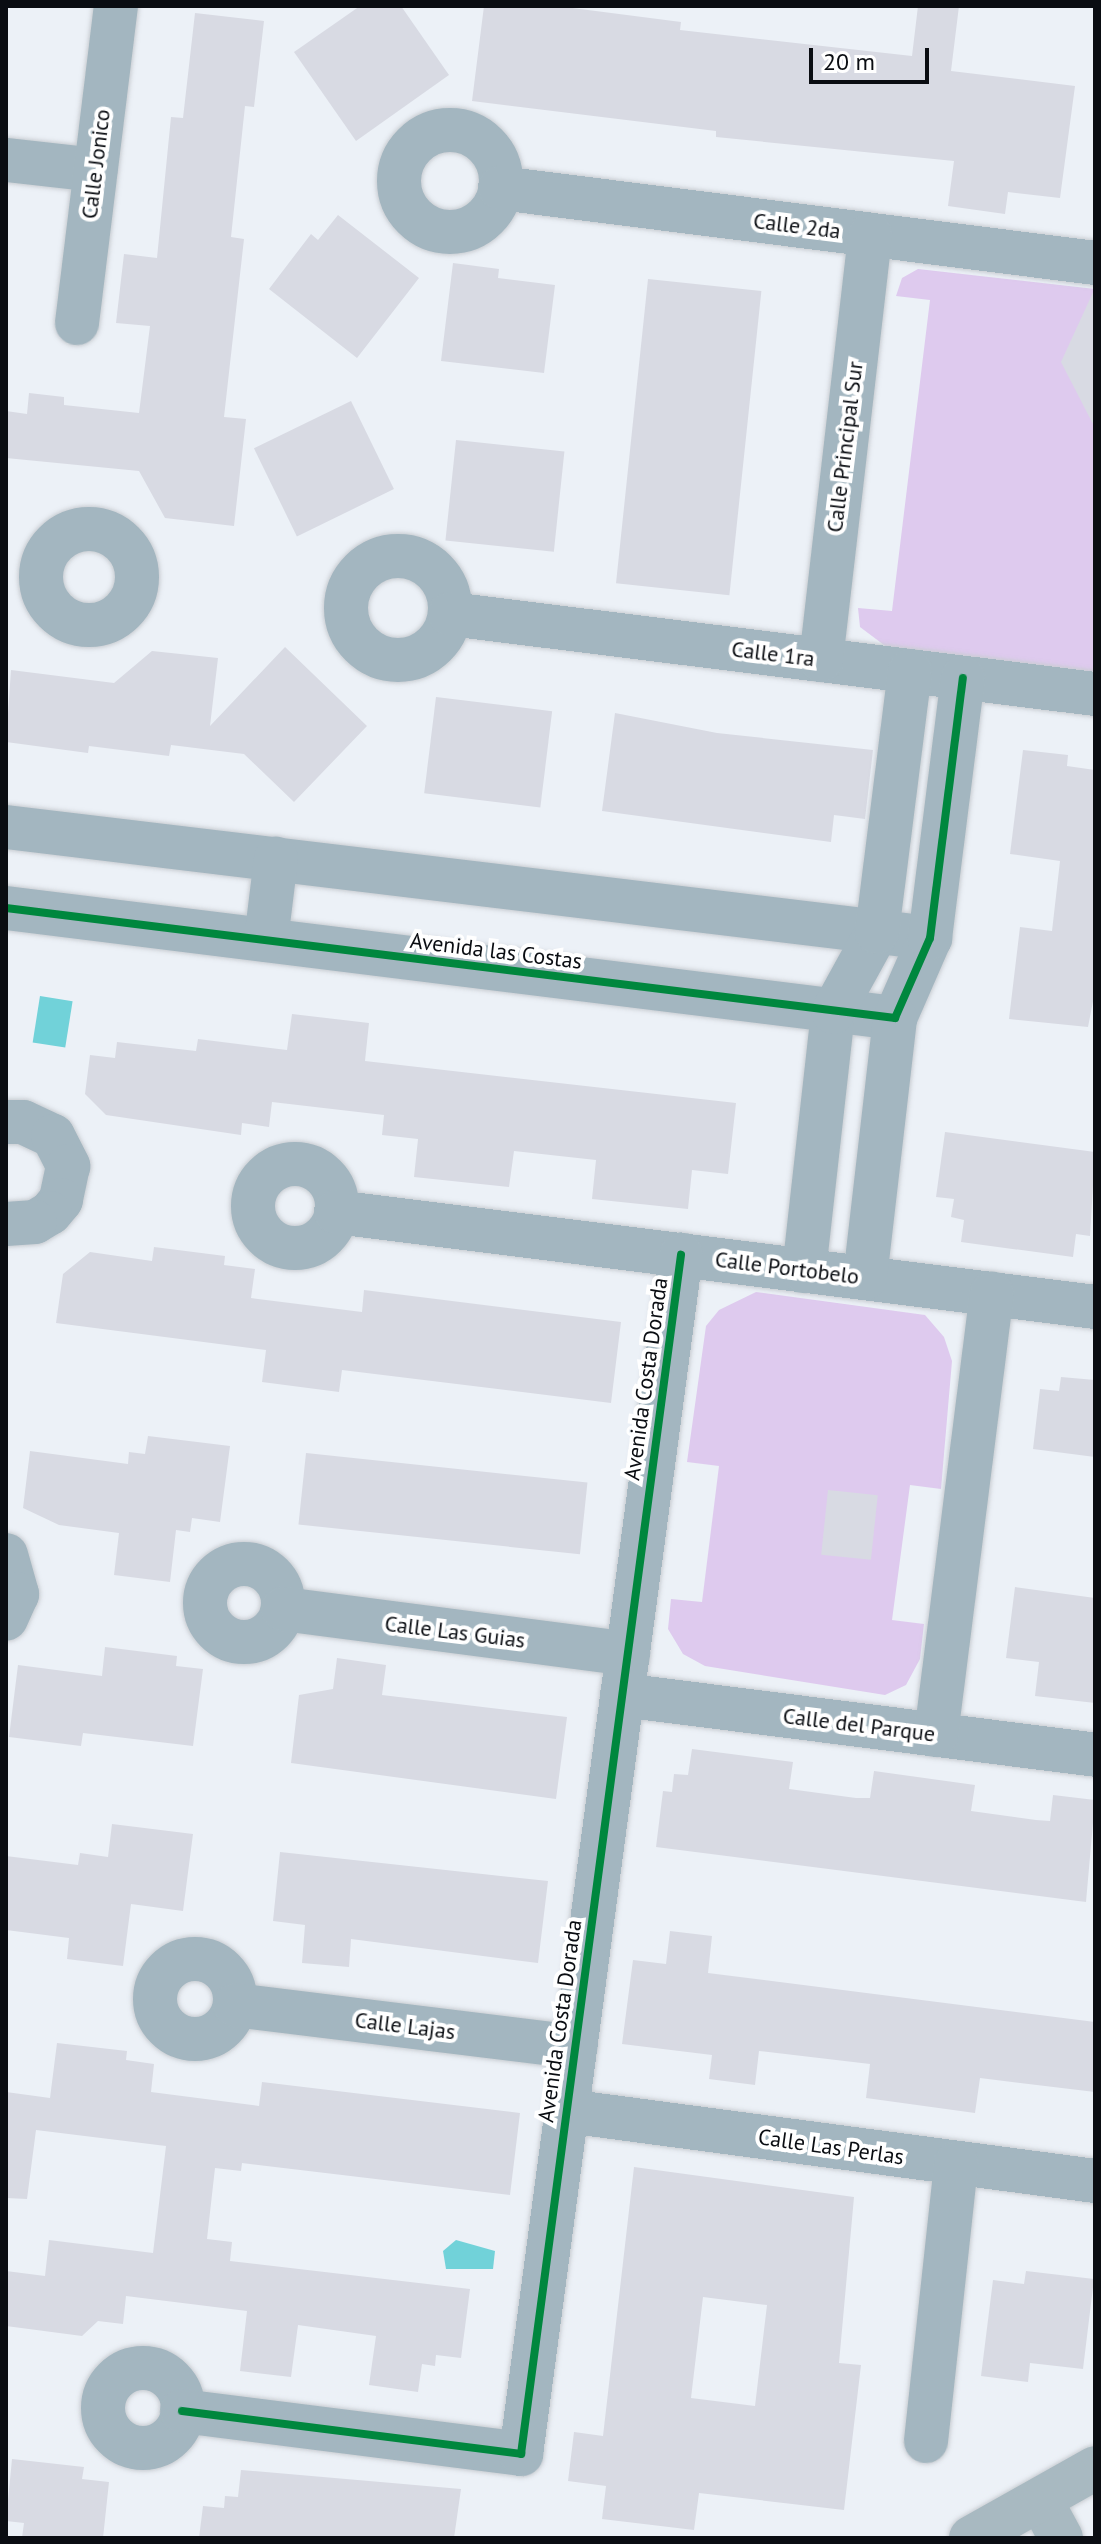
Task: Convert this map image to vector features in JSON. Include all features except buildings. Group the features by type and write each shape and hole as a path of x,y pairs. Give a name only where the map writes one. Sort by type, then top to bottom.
{"main road":[{"path":"971,2538 1051,2520 1095,2468"}],"street":[{"name":"Calle Jonico","path":"77,323 116,6"},
{"path":"6,160 95,170"},
{"name":"Calle 2da","path":"500,188 1095,263"},
{"name":"Calle Principal Sur","path":"821,660 870,235"},
{"name":"Calle 1ra","path":"450,614 1095,694"},
{"path":"804,1271 833,1012 877,932 910,671"},
{"path":"865,1278 895,1018 930,938 963,678"},
{"path":"6,827 930,938"},
{"path":"266,940 276,859"},
{"name":"Avenida las Costas","path":"6,908 895,1018"},
{"path":"6,1122 31,1124 53,1136 68,1166 61,1200 50,1213 35,1222 6,1224"},
{"name":"Calle Portobelo","path":"336,1212 1095,1307"},
{"name":"Avenida Costa Dorada","path":"182,2411 521,2454 681,1255"},
{"path":"936,1735 992,1294"},
{"path":"6,1555 17,1594 6,1619"},
{"name":"Calle Las Guias","path":"283,1609 625,1675"},
{"name":"Calle del Parque","path":"625,1675 936,1735 1095,1755"},
{"name":"Calle Lajas","path":"235,2005 575,2047"},
{"name":"Calle Las Perlas","path":"567,2111 1095,2181"},
{"path":"926,2441 956,2164"}],"shaded area":[{"path":"918,269 1095,289 1095,672 888,648 860,627 858,608 892,611 930,300 896,296 902,278"},
{"path":"756,1292 925,1315 944,1337 952,1361 941,1489 910,1485 892,1620 924,1624 920,1659 906,1685 885,1695 705,1666 683,1654 668,1629 671,1599 702,1602 719,1466 687,1462 706,1326 719,1310"}],"water":[{"path":"40,996 73,1001 65,1048 33,1042"},
{"path":"456,2240 495,2251 493,2269 446,2269 443,2251"}],"cycle path":[{"path":"6,908 895,1018 930,938 963,678"},
{"path":"182,2411 521,2454 681,1255"}]}
